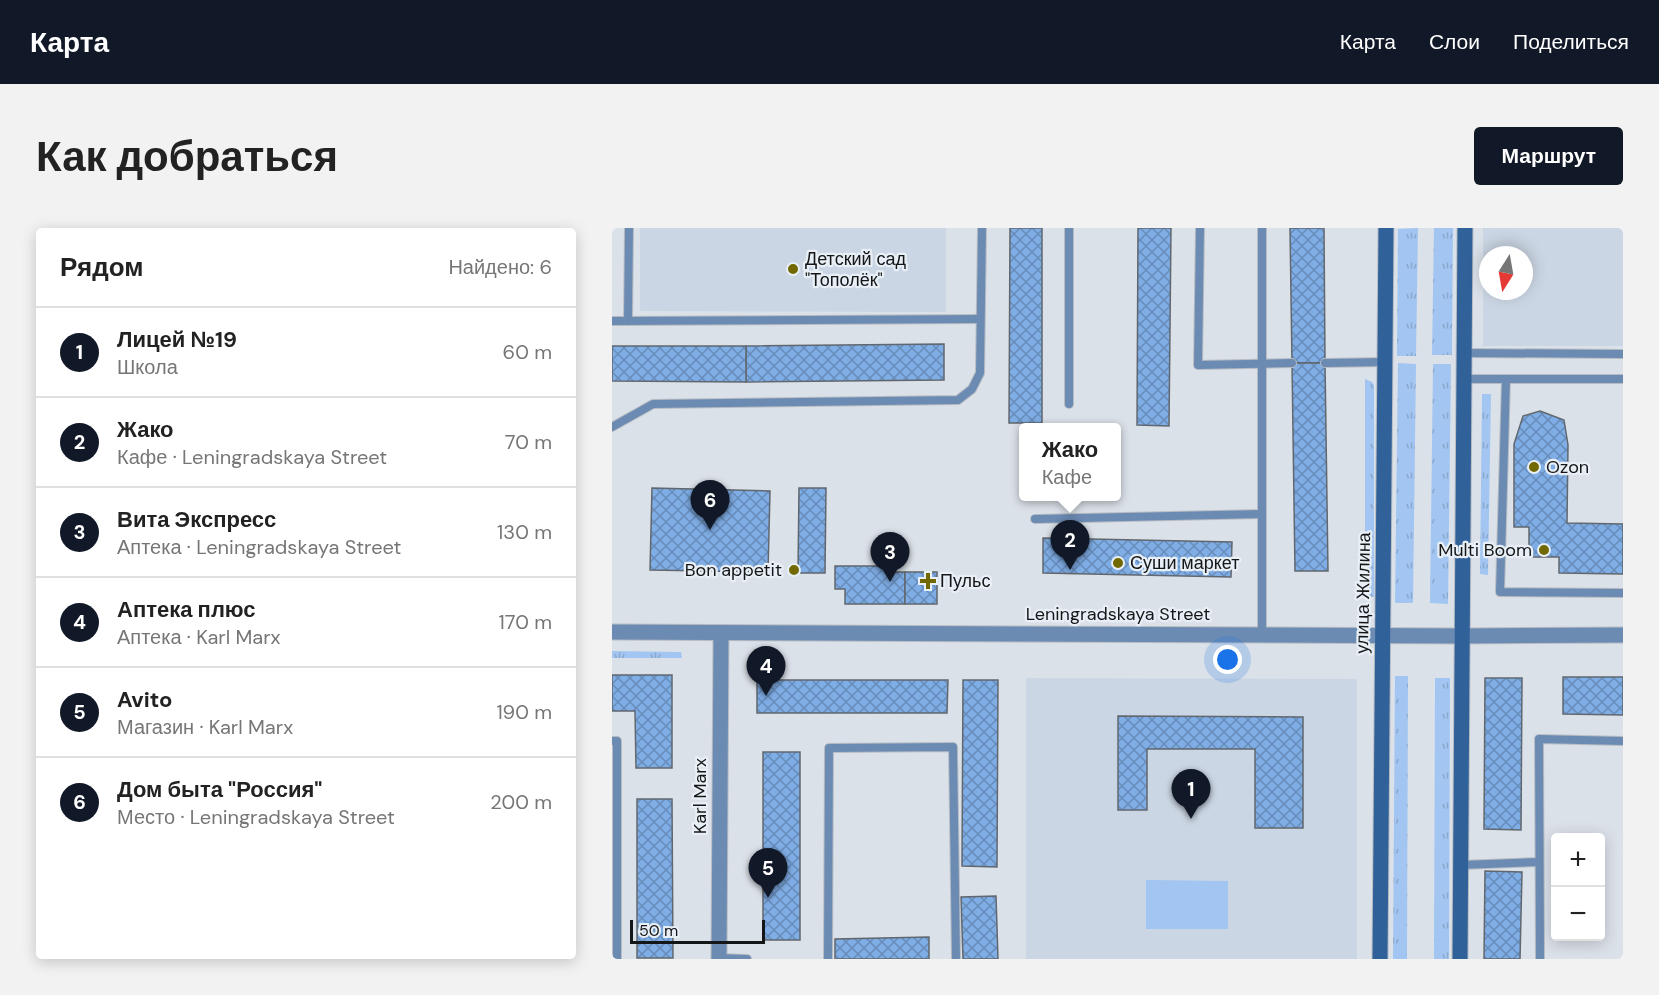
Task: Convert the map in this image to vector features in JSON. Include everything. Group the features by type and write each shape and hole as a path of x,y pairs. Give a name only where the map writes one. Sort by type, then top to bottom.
{"main road":[{"name":"улица Жилина","path":"1380,959 1386,228"},
{"path":"1460,959 1465,228"}],"street":[{"name":"Leningradskaya Street","path":"612,632 1623,635"},
{"name":"Karl Marx","path":"719,959 720,633"}],"lane":[{"path":"628,321 629,228"},
{"path":"612,427 653,404 958,400 972,389 980,373 982,228"},
{"path":"1069,228 1070,404"},
{"path":"1200,228 1198,365 1292,363"},
{"path":"1262,228 1262,634"},
{"path":"612,321 980,319"},
{"path":"1465,353 1623,354"},
{"path":"1325,363 1385,362"},
{"path":"1465,379 1623,380"},
{"path":"1506,379 1500,592 1623,593"},
{"path":"1035,519 1262,514"},
{"path":"1539,959 1539,739 1623,741"},
{"path":"612,741 617,741 617,959"},
{"path":"828,959 829,748 954,747 956,959"},
{"path":"1461,865 1539,862"},
{"path":"719,959 747,959"}],"shaded area":[{"name":"Детский сад \"Тополёк\"","path":"640,228 946,228 946,312 640,311"},
{"path":"1483,228 1623,228 1623,346 1483,346 1483,300 1533,300 1533,246 1483,246"},
{"path":"1026,678 1357,679 1357,959 1026,959"}],"green space":[{"path":"1418,228 1416,356 1397,356 1398,229"},
{"path":"1434,228 1453,228 1452,355 1432,355"},
{"path":"1398,363 1416,364 1413,603 1395,603"},
{"path":"1433,364 1451,364 1448,604 1430,603"},
{"path":"1365,379 1374,385 1374,597 1365,597"},
{"path":"1482,394 1491,394 1488,575 1480,574"},
{"path":"612,651 681,652 682,658 612,658"},
{"path":"1395,676 1408,676 1407,959 1393,959"},
{"path":"1435,678 1450,678 1449,959 1434,959"},
{"path":"1146,880 1228,881 1228,929 1146,929"}],"building":[{"path":"1010,228 1042,228 1042,423 1009,423"},
{"path":"1138,228 1171,228 1169,426 1137,425"},
{"path":"1290,228 1324,228 1325,363 1292,363"},
{"path":"944,344 944,380 746,382 746,346"},
{"path":"612,346 746,346 746,382 612,381"},
{"path":"1292,363 1325,363 1328,571 1295,571"},
{"path":"1540,411 1564,420 1568,445 1567,523 1623,524 1623,574 1559,573 1559,557 1529,557 1529,527 1514,527 1514,444 1523,416"},
{"path":"652,488 770,491 768,572 650,570"},
{"path":"799,488 826,488 825,573 798,573"},
{"path":"1043,538 1232,542 1231,577 1043,573"},
{"path":"835,566 889,566 889,572 905,572 905,604 845,604 845,589 835,589"},
{"path":"905,572 937,572 937,604 905,604"},
{"path":"612,675 672,675 672,768 636,768 635,711 612,711"},
{"path":"1563,677 1623,677 1623,715 1563,714"},
{"path":"1485,678 1522,678 1521,830 1484,829"},
{"path":"757,680 948,680 947,713 757,713"},
{"path":"963,680 998,680 997,867 962,866"},
{"path":"1118,716 1303,717 1303,828 1255,828 1255,749 1147,749 1147,810 1118,810"},
{"path":"763,752 800,752 800,940 763,940"},
{"path":"637,799 672,799 673,958 637,958"},
{"path":"1485,871 1522,872 1520,959 1484,959"},
{"path":"996,896 998,959 963,959 961,897"},
{"path":"929,937 929,959 835,959 835,939"}],"place":[{"name":"Детский сад \"Тополёк\"","path":"793,269"},
{"name":"Ozon","path":"1534,467"},
{"name":"Дом быта \"Россия\"","path":"710,530"},
{"name":"Multi Boom","path":"1544,550"},
{"name":"Суши маркет","path":"1118,563"},
{"name":"Bon appetit","path":"794,570"},
{"name":"Жако","path":"1070,570"},
{"name":"Пульс","path":"928,581"},
{"name":"Вита Экспресс","path":"890,582"},
{"name":"Аптека плюс","path":"766,696"},
{"name":"Лицей №19","path":"1191,819"},
{"name":"Avito","path":"768,898"}]}
